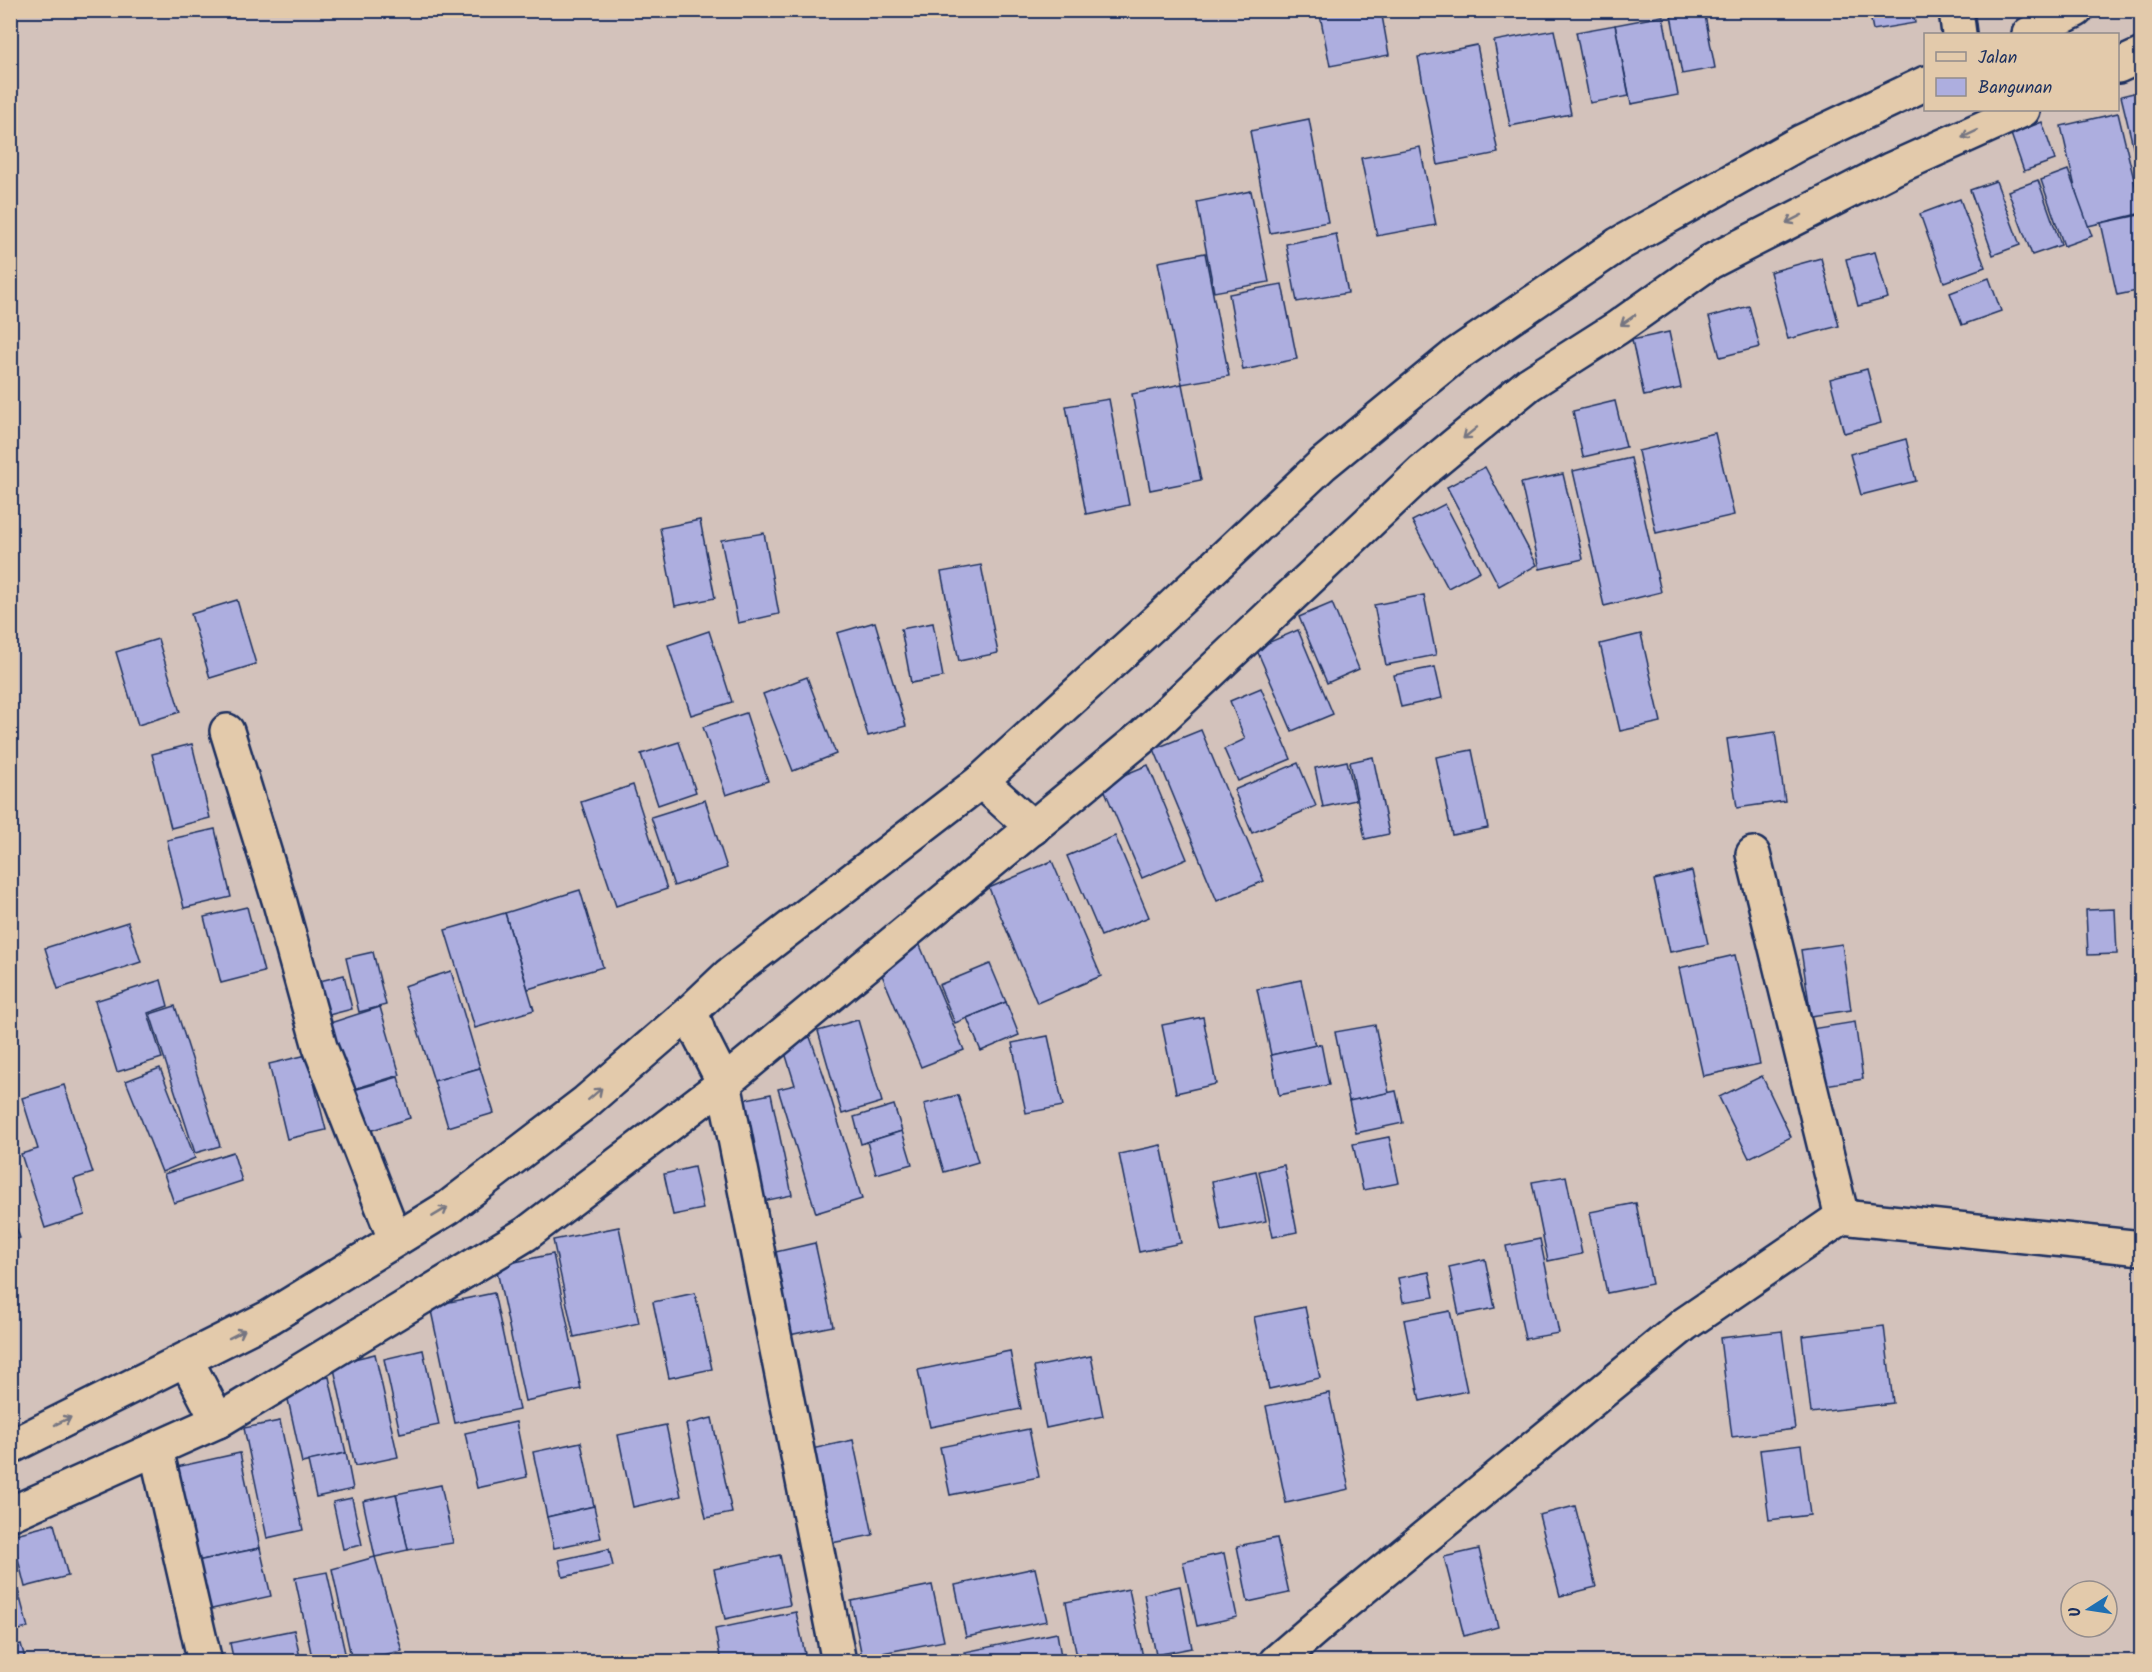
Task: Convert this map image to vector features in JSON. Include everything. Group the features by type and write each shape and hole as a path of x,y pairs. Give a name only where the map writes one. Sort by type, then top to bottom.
{"street":[{"path":"1956,10 1959,33"},
{"path":"2031,33 2076,10"},
{"path":"2119,66 2142,55"},
{"path":"10,1447 270,1317 448,1207 695,1023 729,975 981,781 1160,618 1323,464 1456,355 1619,243 1801,142 1924,84"},
{"path":"10,1514 218,1421 526,1234 1033,828 1142,737 1422,472 1529,384 1617,328 1710,262 1892,169 2021,111"},
{"path":"228,731 280,903 320,1047 395,1239"},
{"path":"981,781 1033,828"},
{"path":"1753,854 1842,1217"},
{"path":"695,1023 721,1076 838,1662"},
{"path":"1276,1662 1685,1324 1842,1217 2142,1248"},
{"path":"186,1360 218,1421"},
{"path":"156,1449 205,1662"}],"building":[{"path":"1319,10 1381,10 1389,55 1330,66"},
{"path":"1670,10 1704,10 1715,68 1682,74"},
{"path":"1869,10 1913,10 1915,23 1873,30"},
{"path":"1663,16 1678,95 1631,104 1615,25"},
{"path":"1615,25 1629,96 1590,103 1576,32"},
{"path":"1554,30 1571,114 1510,126 1494,41"},
{"path":"1477,45 1498,153 1438,165 1418,57"},
{"path":"2142,91 2142,183 2121,96"},
{"path":"2118,113 2142,213 2084,227 2061,126"},
{"path":"1309,119 1328,222 1270,233 1250,131"},
{"path":"2042,122 2055,160 2024,171 2011,134"},
{"path":"1420,147 1436,225 1377,236 1361,158"},
{"path":"2068,170 2092,236 2064,246 2041,180"},
{"path":"2038,180 2061,245 2032,255 2008,191"},
{"path":"1996,181 2020,245 1993,255 1970,190"},
{"path":"1251,191 1269,282 1214,292 1197,202"},
{"path":"1960,199 1985,267 1944,282 1920,214"},
{"path":"2139,215 2142,227 2142,290 2117,295 2101,223"},
{"path":"1336,234 1348,293 1297,302 1286,244"},
{"path":"1875,252 1888,298 1858,306 1846,259"},
{"path":"1205,253 1229,376 1182,384 1158,262"},
{"path":"1821,258 1839,326 1788,339 1770,272"},
{"path":"1989,278 2001,311 1962,325 1950,293"},
{"path":"1282,284 1297,359 1243,370 1229,294"},
{"path":"1749,306 1760,347 1720,357 1709,317"},
{"path":"1669,332 1681,388 1644,396 1632,340"},
{"path":"1867,369 1881,423 1844,433 1830,379"},
{"path":"1182,384 1201,480 1150,490 1132,394"},
{"path":"1109,399 1129,505 1086,514 1066,406"},
{"path":"1615,401 1626,447 1583,457 1573,411"},
{"path":"1715,433 1734,515 1656,533 1638,451"},
{"path":"1906,439 1916,481 1861,495 1850,454"},
{"path":"1631,458 1661,592 1604,606 1573,471"},
{"path":"1485,467 1537,565 1499,586 1447,487"},
{"path":"1563,474 1583,559 1540,569 1521,483"},
{"path":"1445,504 1480,571 1448,588 1412,521"},
{"path":"700,520 715,598 675,606 660,528"},
{"path":"764,533 779,614 738,623 721,540"},
{"path":"981,565 998,653 959,661 941,572"},
{"path":"1424,595 1436,655 1386,665 1374,605"},
{"path":"237,600 256,664 210,678 191,614"},
{"path":"1332,603 1359,669 1327,683 1299,617"},
{"path":"875,622 906,726 868,736 837,633"},
{"path":"933,623 943,677 911,683 901,629"},
{"path":"1298,630 1333,714 1292,731 1256,648"},
{"path":"709,631 732,702 691,715 668,645"},
{"path":"1641,634 1661,722 1620,731 1600,644"},
{"path":"158,639 180,712 138,725 116,652"},
{"path":"1435,667 1442,698 1401,707 1394,675"},
{"path":"807,677 836,754 793,771 763,694"},
{"path":"1261,688 1291,759 1238,781 1224,749 1245,739 1230,701"},
{"path":"746,713 768,781 726,795 703,727"},
{"path":"1201,730 1264,881 1217,901 1154,749"},
{"path":"1775,732 1785,801 1737,808 1727,739"},
{"path":"679,742 696,792 658,805 641,754"},
{"path":"192,744 210,818 171,828 152,754"},
{"path":"1472,750 1488,828 1452,835 1436,757"},
{"path":"1373,757 1389,834 1365,839 1350,762"},
{"path":"1347,761 1356,800 1323,807 1315,768"},
{"path":"1298,763 1316,806 1252,833 1234,790"},
{"path":"1148,765 1187,859 1142,878 1102,784"},
{"path":"633,785 667,889 616,906 581,802"},
{"path":"705,800 727,868 674,886 651,817"},
{"path":"215,829 231,897 184,908 167,840"},
{"path":"1115,836 1149,917 1101,936 1067,856"},
{"path":"1052,861 1101,976 1037,1003 989,888"},
{"path":"1692,871 1708,944 1670,952 1654,880"},
{"path":"580,890 603,967 528,989 505,913"},
{"path":"247,907 264,972 221,983 204,917"},
{"path":"2115,909 2117,954 2088,955 2086,910"},
{"path":"505,913 534,1010 475,1028 445,930"},
{"path":"128,922 141,962 58,989 45,948"},
{"path":"919,943 964,1050 921,1067 876,961"},
{"path":"1842,944 1851,1010 1811,1016 1801,950"},
{"path":"373,952 386,1005 359,1012 346,958"},
{"path":"1735,955 1760,1064 1703,1076 1679,968"},
{"path":"990,964 1006,1002 955,1023 939,985"},
{"path":"451,971 480,1068 434,1081 404,986"},
{"path":"344,975 352,1009 321,1017 312,983"},
{"path":"161,980 168,1006 148,1013 162,1058 117,1072 95,1001"},
{"path":"1301,980 1315,1046 1271,1055 1257,989"},
{"path":"1006,1002 1019,1035 981,1051 967,1018"},
{"path":"175,1006 220,1146 195,1153 150,1014"},
{"path":"380,1007 400,1075 344,1092 324,1025"},
{"path":"1203,1017 1216,1084 1176,1093 1162,1025"},
{"path":"858,1020 882,1102 842,1114 818,1031"},
{"path":"1855,1022 1863,1079 1819,1086 1811,1029"},
{"path":"1375,1025 1389,1093 1349,1101 1335,1032"},
{"path":"1048,1036 1063,1106 1026,1113 1012,1043"},
{"path":"810,1037 862,1199 816,1213 778,1089 795,1085 783,1046"},
{"path":"1321,1044 1329,1085 1279,1095 1271,1055"},
{"path":"307,1055 326,1130 287,1139 269,1064"},
{"path":"160,1068 195,1158 162,1172 126,1081"},
{"path":"480,1068 494,1113 448,1127 434,1081"},
{"path":"1762,1076 1791,1137 1749,1158 1719,1097"},
{"path":"398,1077 410,1118 366,1132 354,1090"},
{"path":"64,1085 93,1173 74,1179 85,1215 45,1228 21,1154 38,1149 22,1098"},
{"path":"1396,1091 1403,1123 1356,1133 1349,1101"},
{"path":"771,1094 792,1195 754,1203 732,1102"},
{"path":"958,1095 978,1162 944,1172 924,1104"},
{"path":"894,1105 902,1131 861,1144 854,1117"},
{"path":"902,1131 912,1164 876,1174 867,1142"},
{"path":"1389,1137 1399,1183 1363,1190 1353,1144"},
{"path":"1161,1145 1181,1243 1139,1252 1119,1154"},
{"path":"233,1152 242,1181 174,1203 164,1174"},
{"path":"1284,1165 1297,1232 1273,1237 1259,1171"},
{"path":"694,1167 703,1209 673,1215 664,1174"},
{"path":"1256,1171 1266,1221 1221,1230 1212,1181"},
{"path":"1566,1176 1582,1254 1548,1261 1532,1182"},
{"path":"1636,1203 1652,1284 1607,1293 1590,1212"},
{"path":"10,1210 20,1238 10,1241"},
{"path":"619,1227 639,1323 574,1337 553,1240"},
{"path":"1540,1239 1559,1333 1525,1339 1506,1246"},
{"path":"815,1243 833,1326 789,1335 771,1253"},
{"path":"553,1254 581,1389 525,1401 496,1266"},
{"path":"1485,1259 1495,1308 1459,1315 1449,1267"},
{"path":"1429,1272 1434,1297 1403,1302 1398,1278"},
{"path":"494,1293 519,1410 455,1423 430,1306"},
{"path":"695,1293 712,1369 669,1378 653,1302"},
{"path":"2141,1297 2142,1395 2139,1395"},
{"path":"1305,1307 1320,1378 1269,1389 1254,1317"},
{"path":"1450,1311 1467,1391 1420,1401 1404,1320"},
{"path":"1884,1326 1893,1403 1811,1413 1802,1336"},
{"path":"1782,1331 1795,1429 1732,1437 1720,1338"},
{"path":"423,1350 439,1425 400,1433 384,1359"},
{"path":"1010,1351 1021,1409 930,1427 918,1370"},
{"path":"375,1354 398,1457 355,1466 333,1364"},
{"path":"1091,1356 1103,1416 1046,1428 1034,1367"},
{"path":"329,1377 346,1453 302,1463 285,1386"},
{"path":"1329,1393 1349,1489 1286,1503 1266,1406"},
{"path":"712,1418 732,1513 706,1518 686,1424"},
{"path":"280,1421 303,1530 267,1538 244,1428"},
{"path":"516,1422 527,1477 477,1488 465,1433"},
{"path":"666,1425 681,1496 633,1507 618,1435"},
{"path":"1029,1429 1039,1477 950,1495 940,1447"},
{"path":"853,1440 873,1535 826,1544 807,1450"},
{"path":"581,1442 594,1506 547,1517 533,1452"},
{"path":"1801,1445 1810,1515 1769,1520 1760,1450"},
{"path":"240,1453 260,1548 192,1562 172,1468"},
{"path":"346,1453 353,1489 316,1497 308,1461"},
{"path":"441,1485 453,1543 408,1550 396,1494"},
{"path":"396,1494 408,1550 375,1557 363,1501"},
{"path":"352,1498 362,1545 343,1549 333,1502"},
{"path":"594,1506 601,1538 554,1548 547,1517"},
{"path":"1575,1506 1596,1587 1560,1596 1539,1515"},
{"path":"54,1524 68,1576 25,1587 12,1535"},
{"path":"1277,1538 1289,1593 1248,1602 1237,1546"},
{"path":"260,1548 271,1596 203,1611 192,1562"},
{"path":"609,1549 613,1566 563,1577 559,1560"},
{"path":"1479,1549 1498,1627 1464,1636 1444,1557"},
{"path":"1224,1553 1237,1617 1197,1626 1183,1562"},
{"path":"780,1555 790,1605 725,1619 714,1569"},
{"path":"375,1557 402,1651 352,1661 332,1569"},
{"path":"10,1560 28,1628 10,1632"},
{"path":"1035,1568 1047,1621 966,1637 955,1585"},
{"path":"327,1572 347,1662 313,1662 295,1578"},
{"path":"932,1585 944,1641 862,1657 851,1601"},
{"path":"1180,1586 1192,1648 1156,1655 1144,1594"},
{"path":"1129,1589 1144,1662 1078,1662 1066,1602"},
{"path":"796,1612 805,1654 771,1662 721,1662 715,1629"},
{"path":"294,1630 301,1662 234,1662 230,1643"},
{"path":"1057,1633 1062,1662 967,1662 965,1652"},
{"path":"21,1644 26,1662 10,1662 10,1647"}]}
